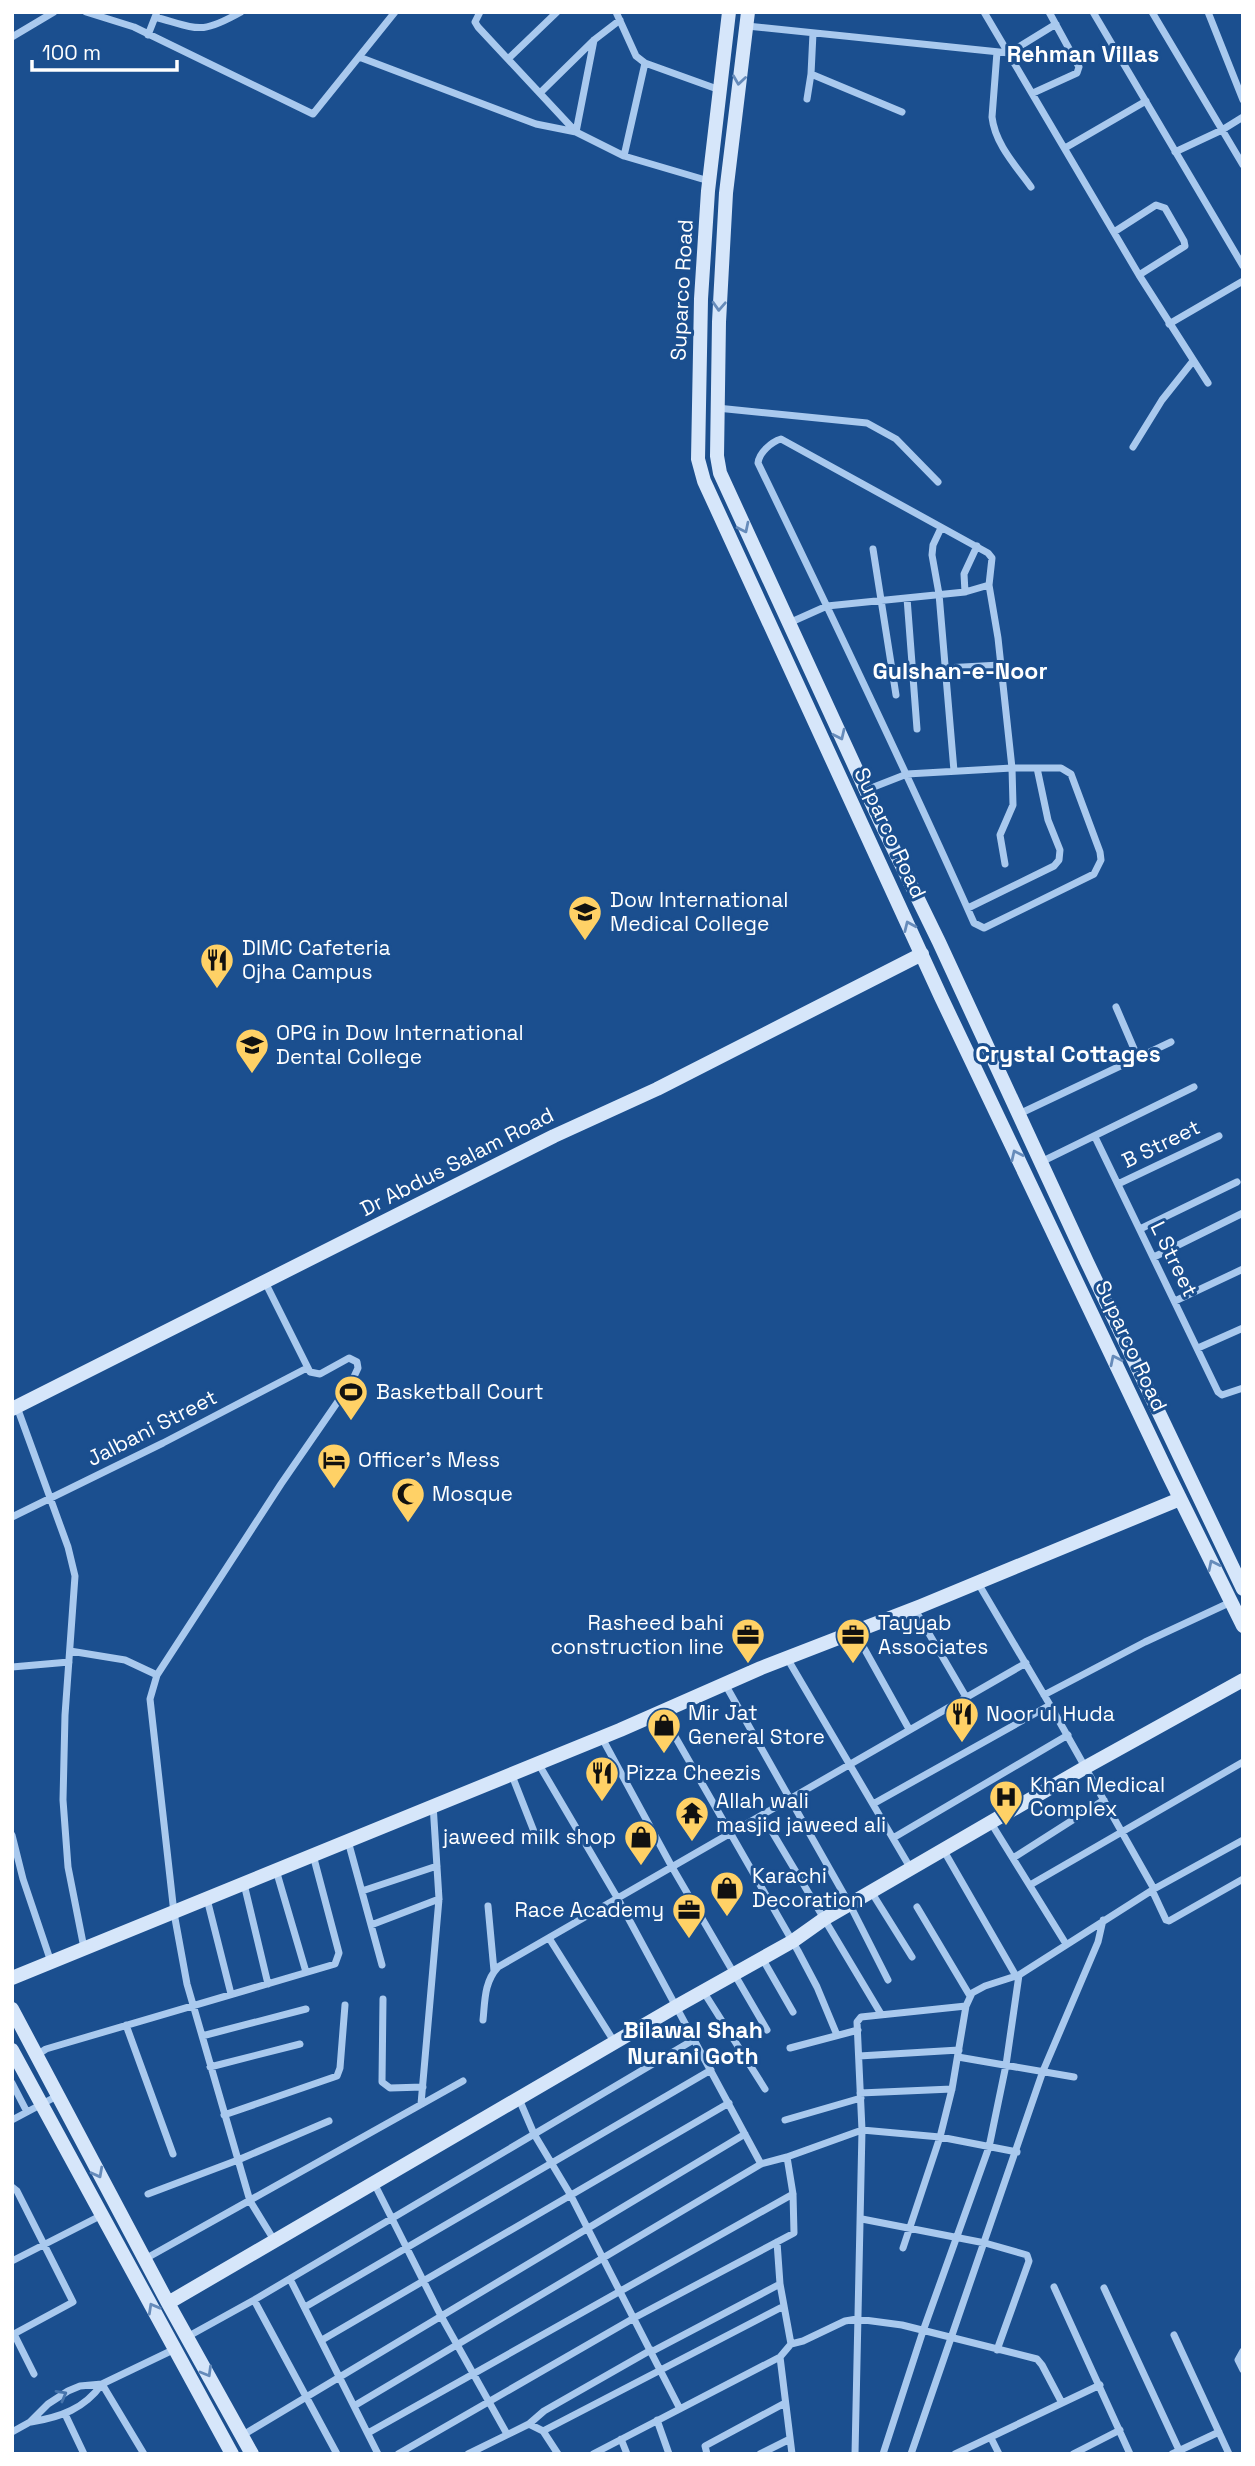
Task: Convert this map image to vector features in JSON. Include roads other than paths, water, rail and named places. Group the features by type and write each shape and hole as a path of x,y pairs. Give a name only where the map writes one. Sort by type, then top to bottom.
{"main road":[{"name":"Suparco Road","path":"729,12 710,179 701,299 698,460 704,481 922,954 1180,1499 1243,1626"},
{"name":"Suparco Road","path":"747,19 726,193 717,408 717,456 720,473 880,821 1243,1590"},
{"path":"726,193 710,179 728,169"},
{"path":"865,828 880,821"},
{"name":"Dr Abdus Salam Road","path":"15,1408 554,1136 657,1089 922,954"},
{"path":"1071,1270 1087,1262"},
{"path":"12,1978 1180,1499"},
{"path":"168,2303 793,1941 824,1919 1243,1679"},
{"path":"12,2009 142,2255 252,2454"},
{"path":"12,2050 232,2454"},
{"path":"125,2258 142,2255"},
{"path":"215,2421 231,2414"}],"street":[{"path":"12,37 54,12"},
{"path":"86,12 106,15 313,114 395,12"},
{"path":"148,35 156,15 198,29 208,29 241,12"},
{"path":"480,12 475,22 478,27 576,132"},
{"path":"508,59 556,12"},
{"path":"615,12 636,56 645,63 720,91"},
{"path":"984,12 1168,324 1208,383"},
{"path":"1033,93 1077,72 1079,68 1049,12"},
{"path":"1093,12 1242,264"},
{"path":"1153,12 1243,165"},
{"path":"1208,12 1243,100"},
{"path":"747,19 813,33 1009,53 1056,24"},
{"path":"540,93 594,40 620,20"},
{"path":"807,99 813,33"},
{"path":"576,132 594,40"},
{"path":"998,52 993,127 998,140 1031,187"},
{"path":"359,57 536,124 576,132 624,156 710,179"},
{"path":"624,156 645,63"},
{"path":"811,74 902,112"},
{"path":"1065,148 1146,101"},
{"path":"1175,152 1243,117"},
{"path":"1114,232 1156,205 1165,208 1185,246 1139,275"},
{"path":"1168,324 1243,281"},
{"path":"1133,447 1162,400 1193,361"},
{"path":"717,408 867,423 883,429 896,439 938,482"},
{"path":"866,790 907,774 1012,768 1061,768 1071,774 1101,860 1094,874 984,928 974,922 907,774 758,463 761,454 776,440 783,440 988,552 992,558 989,586 1012,768 1013,805 1000,835 1005,864"},
{"path":"941,528 933,545 932,555 939,594 954,772"},
{"path":"965,592 964,574 976,546"},
{"path":"873,549 896,695"},
{"path":"788,623 827,606 965,592 989,586"},
{"path":"907,598 916,729"},
{"path":"945,668 1000,665"},
{"path":"968,908 1054,866 1059,860 1060,850 1048,820 1037,768"},
{"path":"1116,1007 1138,1058"},
{"path":"1019,1114 1171,1042"},
{"path":"1041,1162 1194,1087"},
{"name":"B Street","path":"1118,1185 1219,1136"},
{"name":"L Street","path":"1095,1137 1218,1392 1222,1395 1243,1388"},
{"path":"1140,1230 1237,1182"},
{"path":"1154,1257 1243,1213"},
{"path":"1175,1301 1243,1269"},
{"path":"265,1282 307,1368 314,1374 320,1374 349,1358 355,1360 358,1365 352,1381 281,1484 157,1675 150,1699 174,1913 187,1984 250,2201 274,2240"},
{"path":"1198,1348 1243,1328"},
{"name":"Jalbani Street","path":"12,1517 307,1368"},
{"path":"15,1408 68,1547 75,1576 65,1715 63,1800 68,1867 83,1948"},
{"path":"978,1582 1122,1831 1166,1920 1169,1921 1243,1879"},
{"path":"1045,1695 1145,1642 1231,1602"},
{"path":"914,1608 966,1697"},
{"path":"855,1631 909,1729"},
{"path":"70,1651 125,1660 157,1675"},
{"path":"787,1658 912,1870"},
{"path":"12,1667 69,1661"},
{"path":"494,1971 1026,1663"},
{"path":"725,1684 850,1905 888,1980"},
{"path":"873,1804 1050,1704"},
{"path":"660,1712 793,1941 817,1987 837,2035"},
{"path":"893,1838 1068,1735"},
{"path":"602,1737 672,1867 767,2030"},
{"path":"538,1762 618,1899 761,2164"},
{"path":"1030,1885 1243,1762"},
{"path":"511,1773 535,1833"},
{"path":"1013,1858 1104,1800"},
{"path":"421,2104 439,1899 433,1804"},
{"path":"762,1815 881,2014"},
{"path":"991,1823 1066,1944"},
{"path":"12,1835 23,1879 51,1962"},
{"path":"348,1840 382,1965"},
{"path":"903,2248 940,2137 970,1996 985,1986 1018,1975 1153,1890 1243,1840"},
{"path":"883,2454 923,2331 989,2147 1006,2065 1018,1975 944,1851"},
{"path":"36,2056 46,2049 335,1964 339,1958 313,1855"},
{"path":"362,1891 437,1866"},
{"path":"275,1870 306,1972"},
{"path":"244,1884 268,1984"},
{"path":"872,1893 912,1957"},
{"path":"207,1899 231,1994"},
{"path":"371,1926 439,1899"},
{"path":"484,2020 487,1985 494,1971 488,1906"},
{"path":"917,1907 970,1996"},
{"path":"911,2454 1043,2071 1098,1942 1103,1920"},
{"path":"549,1938 616,2043"},
{"path":"762,1958 793,2012"},
{"path":"703,1991 765,2089"},
{"path":"383,1999 382,2082 390,2088 423,2087"},
{"path":"224,2115 337,2076 345,2005"},
{"path":"855,2454 862,2219 859,2018 966,2006"},
{"path":"202,2036 306,2009"},
{"path":"126,2025 173,2154"},
{"path":"790,2048 858,2030"},
{"path":"187,2337 695,2039"},
{"path":"210,2067 300,2044"},
{"path":"859,2056 958,2053 1074,2077"},
{"path":"305,2307 711,2070"},
{"path":"142,2255 250,2201 463,2081"},
{"path":"12,2083 27,2112"},
{"path":"785,2120 861,2095 952,2089"},
{"path":"12,2120 57,2096"},
{"path":"519,2099 534,2134 570,2194 680,2409"},
{"path":"322,2340 729,2103"},
{"path":"148,2194 238,2161 329,2121"},
{"path":"354,2406 761,2164 862,2130 940,2137 1017,2152"},
{"path":"243,2435 745,2134"},
{"path":"398,2454 634,2318 794,2233 793,2194 787,2157"},
{"path":"374,2183 441,2316 507,2434"},
{"path":"12,2187 17,2191 73,2302 13,2335 34,2374"},
{"path":"368,2433 793,2194"},
{"path":"12,2261 103,2214"},
{"path":"862,2219 957,2236 1024,2253 1029,2258 997,2350"},
{"path":"777,2242 780,2284 790,2344"},
{"path":"290,2279 378,2454"},
{"path":"468,2454 529,2424 544,2411 651,2351 780,2284"},
{"path":"1054,2287 1130,2454"},
{"path":"1104,2288 1175,2452 1219,2432"},
{"path":"254,2300 337,2454"},
{"path":"543,2431 784,2306"},
{"path":"593,2454 780,2357 790,2344 858,2319 923,2331 1037,2359 1062,2403"},
{"path":"1174,2335 1229,2454"},
{"path":"12,2432 30,2422 48,2404 68,2391 80,2386 102,2384 175,2348"},
{"path":"1243,2351 1238,2360 1243,2370"},
{"path":"780,2357 792,2454"},
{"path":"30,2422 65,2414 90,2399 102,2384"},
{"path":"102,2384 144,2454"},
{"path":"955,2454 1100,2385"},
{"path":"707,2454 705,2446 785,2403"},
{"path":"65,2414 84,2454"},
{"path":"657,2420 669,2454"},
{"path":"529,2424 543,2431 558,2454"},
{"path":"1073,2454 1120,2430"},
{"path":"991,2438 999,2454"},
{"path":"621,2439 627,2454"},
{"path":"760,2454 790,2439"}],"place":[{"name":"Dow International Medical College","path":"585,942"},
{"name":"DIMC Cafeteria Ojha Campus","path":"217,990"},
{"name":"OPG in Dow International Dental College","path":"252,1075"},
{"name":"Basketball Court","path":"351,1422"},
{"name":"Officer's Mess","path":"334,1490"},
{"name":"Mosque","path":"408,1524"},
{"name":"Rasheed bahi construction line","path":"748,1665"},
{"name":"Tayyab Associates","path":"853,1665"},
{"name":"Noor ul Huda","path":"962,1744"},
{"name":"Mir Jat General Store","path":"664,1755"},
{"name":"Pizza Cheezis","path":"602,1803"},
{"name":"Khan Medical Complex","path":"1006,1827"},
{"name":"Allah wali masjid jaweed ali","path":"692,1843"},
{"name":"jaweed milk shop","path":"641,1867"},
{"name":"Karachi Decoration","path":"727,1918"},
{"name":"Race Academy","path":"689,1940"}],"district":[{"name":"Rehman Villas","path":"1083,54"},
{"name":"Gulshan-e-Noor","path":"960,671"},
{"name":"Crystal Cottages","path":"1068,1054"},
{"name":"Bilawal Shah Nurani Goth","path":"693,2043"}]}
